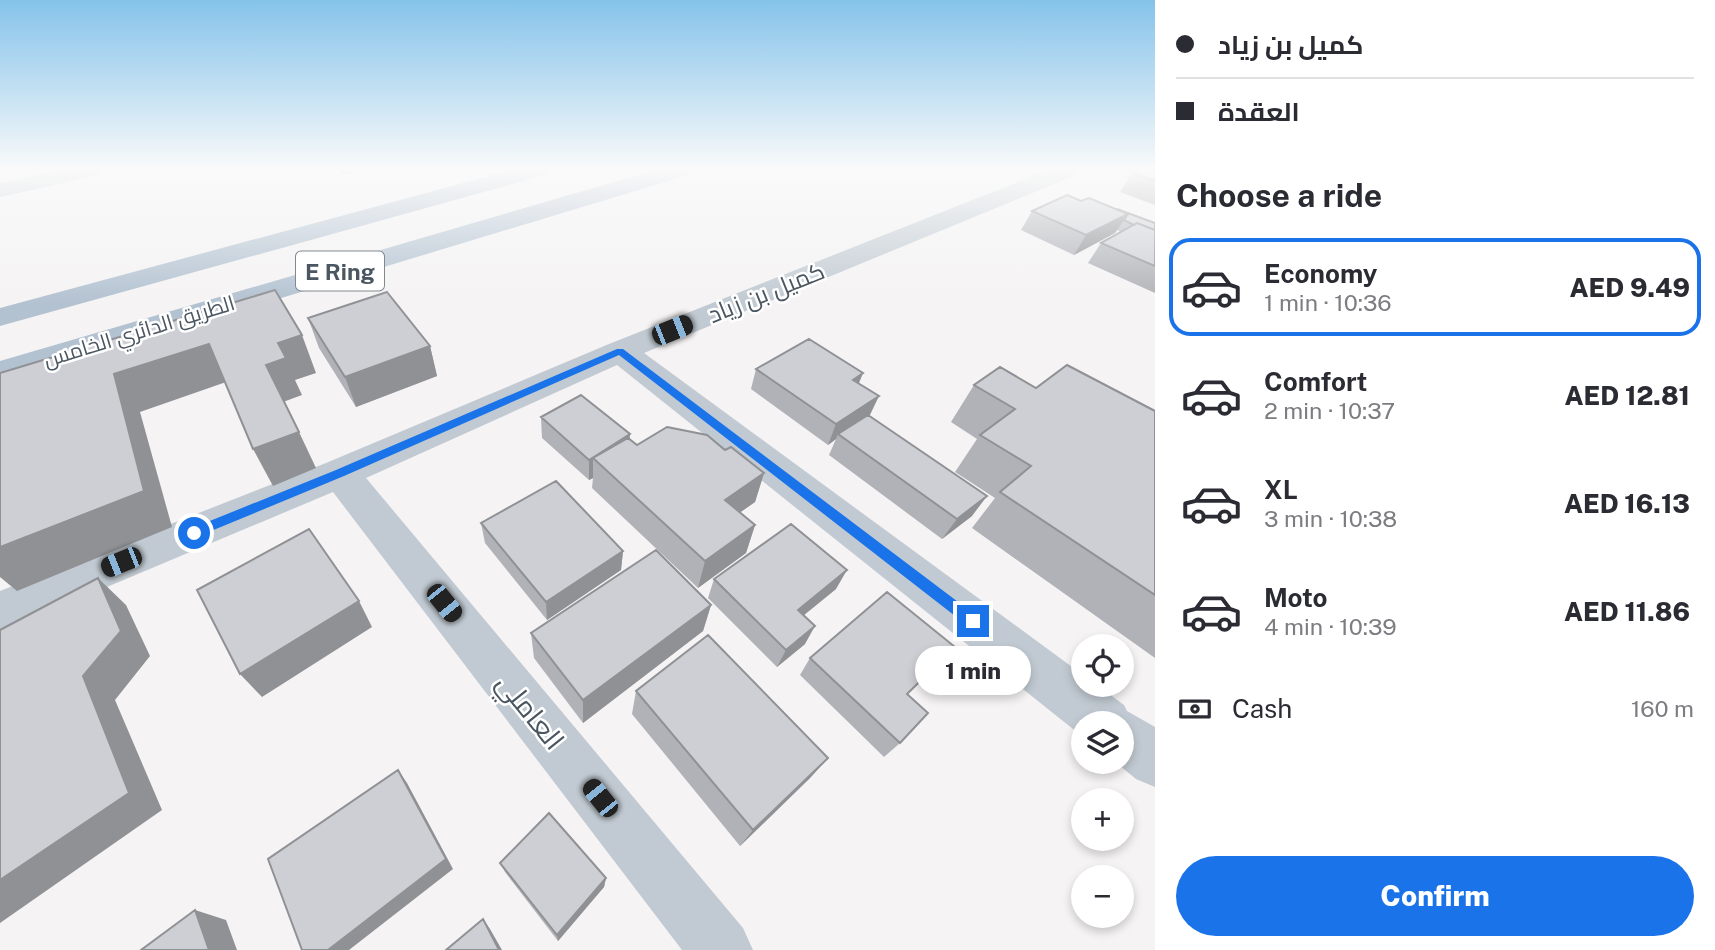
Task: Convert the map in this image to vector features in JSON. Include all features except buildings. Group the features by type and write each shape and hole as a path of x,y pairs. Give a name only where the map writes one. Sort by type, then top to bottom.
{"main road":[{"name":"الطريق الدائري الخامس","path":"0,317 375,214"},
{"name":"الطريق الدائري الخامس","path":"0,372 531,214"}],"street":[{"name":"كميل بن زياد","path":"0,612 340,473 620,351 959,214"},
{"path":"620,351 1090,711"},
{"name":"العاملي","path":"340,473 722,950"},
{"path":"1134,744 1155,760"}],"route":[{"path":"194,533 340,473 620,351 973,621"}]}
